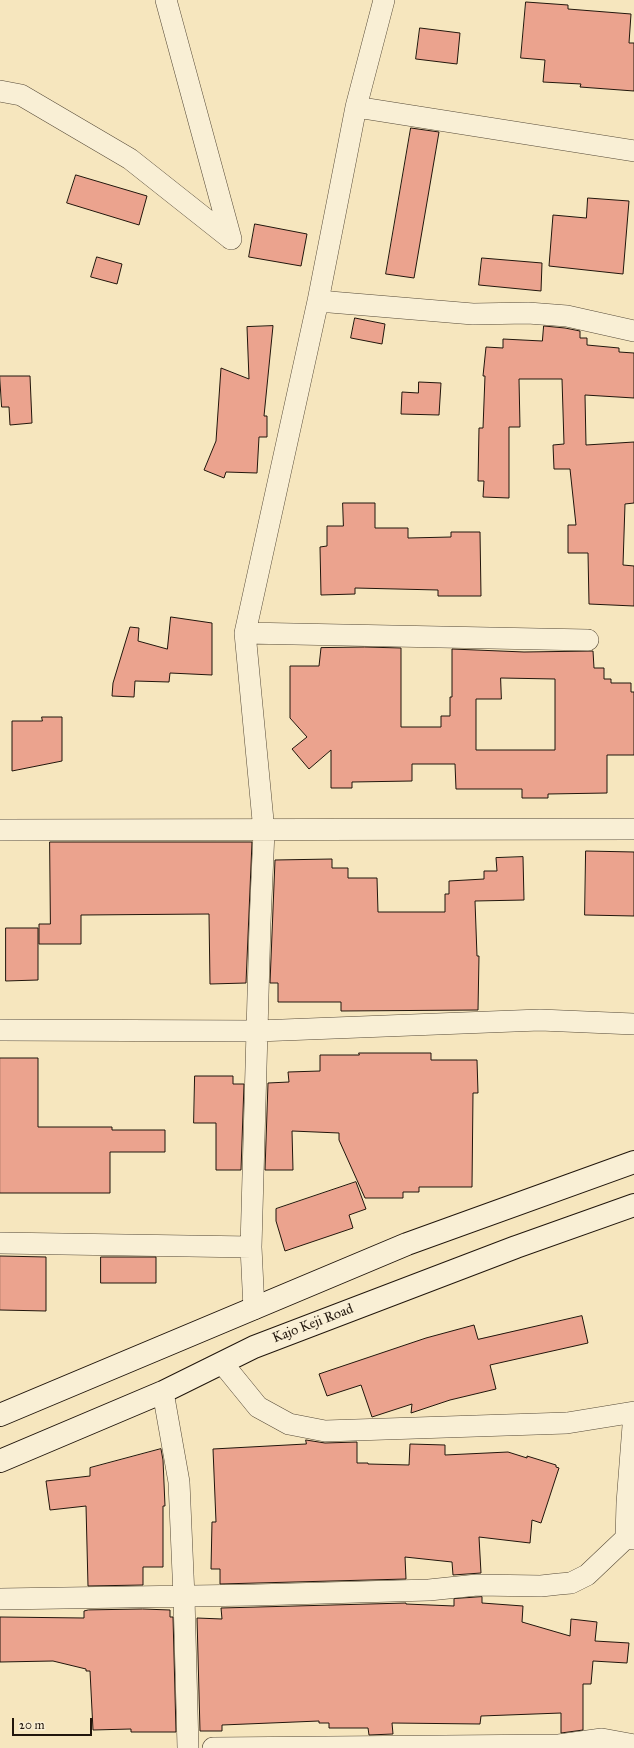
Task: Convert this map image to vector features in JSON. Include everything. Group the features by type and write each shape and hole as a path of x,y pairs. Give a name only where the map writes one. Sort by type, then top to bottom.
{"main road":[{"path":"0,1415 407,1244 634,1162"},
{"name":"Kajo Keji Road","path":"0,1461 163,1392 254,1347 380,1298 634,1205"}],"street":[{"path":"0,91 21,95 130,159 231,239 166,0"},
{"path":"254,1309 251,1247 264,831 245,633 318,301 356,106 384,0"},
{"path":"356,106 634,151"},
{"path":"318,301 473,314 528,313 566,316 634,331"},
{"path":"245,633 588,640"},
{"path":"0,830 264,831 634,829"},
{"path":"0,1030 257,1031 540,1020 634,1024"},
{"path":"0,1243 251,1247"},
{"path":"0,1599 184,1597 429,1590 477,1585 541,1586 571,1582 586,1575 630,1539 627,1503 634,1413 567,1423 325,1431 289,1424 258,1408 222,1364"},
{"path":"163,1392 178,1482 184,1597 188,1748"},
{"path":"213,1748 559,1745 602,1739 634,1744"}],"building":[{"path":"526,2 568,5 568,9 631,14 629,43 634,43 634,91 580,87 581,84 543,82 545,60 521,58"},
{"path":"420,28 460,33 457,64 416,59"},
{"path":"411,128 439,132 414,278 386,274"},
{"path":"76,175 147,196 139,225 67,203"},
{"path":"588,198 629,201 623,274 549,266 553,215 586,218"},
{"path":"255,224 307,234 301,266 249,257"},
{"path":"97,257 122,264 117,284 91,277"},
{"path":"482,258 542,263 541,291 479,285"},
{"path":"355,318 385,324 382,344 351,338"},
{"path":"273,326 264,416 267,416 267,437 259,437 257,473 226,472 224,478 204,470 216,441 221,368 249,379 247,327"},
{"path":"544,326 580,331 580,338 587,338 587,345 619,348 619,352 634,353 634,398 585,395 586,445 634,442 634,503 625,504 623,565 634,566 634,606 589,604 588,553 568,553 568,525 576,525 570,469 554,469 553,445 564,444 562,379 519,379 520,427 509,427 509,498 483,497 484,481 478,481 479,428 483,428 485,376 483,376 486,347 503,348 503,339 542,341"},
{"path":"0,376 30,376 32,423 10,425 9,407 2,407"},
{"path":"419,382 441,383 439,415 401,414 402,392 418,393"},
{"path":"343,503 375,503 375,528 408,528 408,538 451,537 451,532 480,532 481,596 438,596 438,590 355,588 355,594 321,595 320,547 327,546 327,526 343,526"},
{"path":"171,617 212,623 212,675 170,673 169,682 135,681 134,697 112,696 113,683 130,627 139,628 138,641 167,649"},
{"path":"321,648 401,648 401,727 441,727 441,716 450,716 450,697 452,697 452,649 524,652 593,651 594,668 604,668 604,679 611,679 611,683 631,683 631,692 634,692 634,755 607,755 607,793 548,794 548,798 522,798 522,789 456,789 455,764 412,764 412,781 352,782 352,788 331,788 331,750 309,769 292,749 307,737 290,718 290,666 319,666","holes":["501,678 555,679 555,750 476,750 476,699 501,699"]},
{"path":"42,717 62,717 62,761 12,771 12,721 42,721"},
{"path":"50,842 252,842 246,983 210,984 209,914 81,915 81,944 39,944 39,924 50,924"},
{"path":"586,851 634,852 634,916 585,915"},
{"path":"523,857 524,900 475,901 477,956 479,956 478,1010 341,1011 341,1002 278,1002 278,983 270,983 275,860 332,859 332,868 348,868 348,878 377,878 378,912 445,912 445,894 449,894 449,881 484,879 484,871 497,871 496,858"},
{"path":"6,928 38,928 38,980 6,981"},
{"path":"359,1053 431,1053 431,1060 477,1060 478,1093 473,1093 472,1187 419,1187 419,1192 403,1192 403,1198 365,1198 339,1140 339,1133 292,1131 293,1170 265,1170 268,1083 289,1082 288,1072 320,1071 320,1055 359,1055"},
{"path":"0,1058 38,1058 38,1127 112,1127 112,1130 165,1130 165,1152 110,1152 110,1193 0,1193"},
{"path":"195,1076 233,1076 233,1084 244,1084 241,1170 216,1170 216,1123 194,1123"},
{"path":"356,1182 366,1209 349,1215 353,1228 285,1251 276,1221 276,1209"},
{"path":"0,1256 46,1257 46,1311 0,1310"},
{"path":"101,1257 156,1257 156,1283 101,1283"},
{"path":"582,1316 588,1343 490,1365 496,1389 450,1400 411,1413 412,1404 372,1417 361,1385 327,1396 319,1374 426,1338 474,1325 478,1339"},
{"path":"306,1440 325,1443 357,1442 357,1463 409,1465 410,1444 445,1445 445,1455 508,1452 556,1465 556,1467 559,1468 541,1523 532,1520 530,1543 479,1537 481,1573 453,1575 452,1562 405,1557 406,1579 220,1584 220,1569 211,1569 212,1522 216,1522 213,1449 306,1444"},
{"path":"161,1449 163,1460 165,1506 163,1506 163,1567 143,1567 143,1585 88,1586 86,1506 50,1510 46,1481 90,1476 90,1468"},
{"path":"482,1597 482,1603 523,1606 522,1622 570,1636 571,1619 597,1622 595,1641 629,1643 627,1663 593,1661 591,1684 583,1684 583,1730 561,1733 561,1713 481,1716 480,1724 392,1723 393,1734 369,1735 368,1728 329,1728 329,1723 319,1723 319,1721 222,1725 222,1731 200,1731 197,1618 222,1619 221,1608 406,1603 454,1606 454,1599"},
{"path":"88,1610 170,1610 170,1617 173,1617 176,1732 131,1732 131,1729 93,1730 90,1671 53,1661 0,1662 0,1617 84,1618 84,1611"}]}
